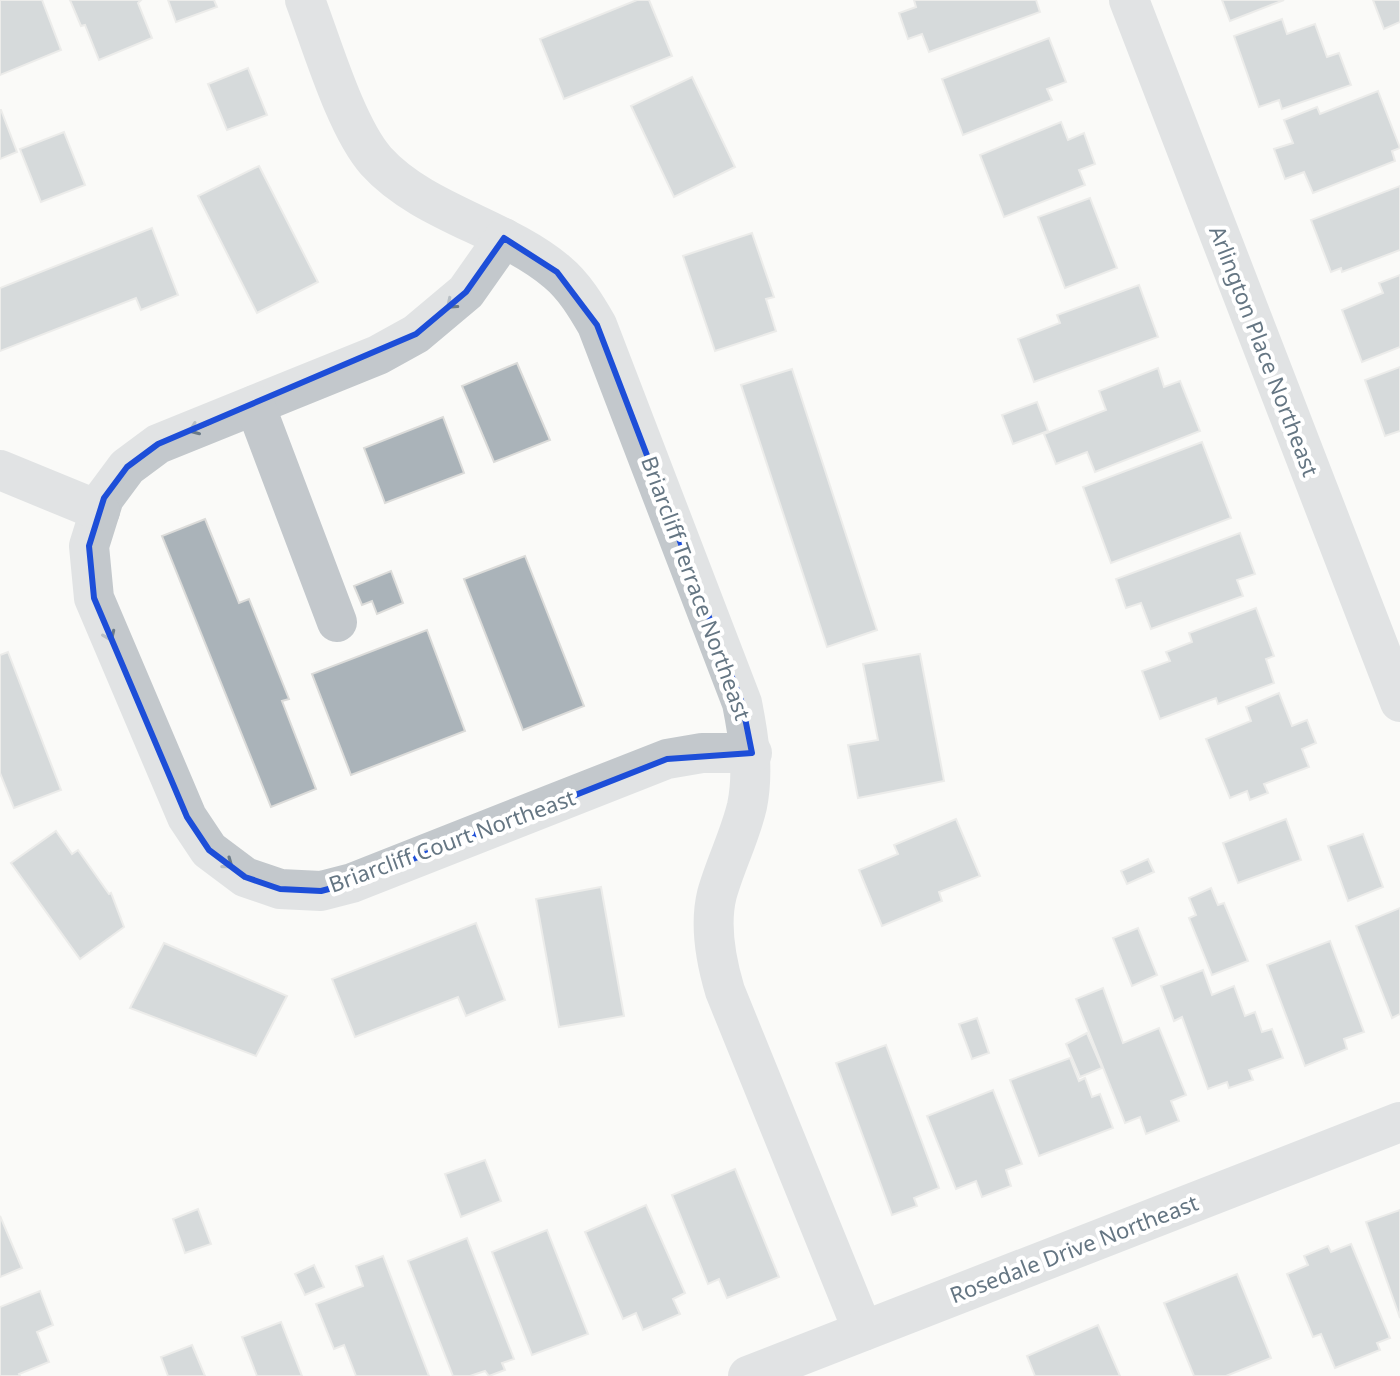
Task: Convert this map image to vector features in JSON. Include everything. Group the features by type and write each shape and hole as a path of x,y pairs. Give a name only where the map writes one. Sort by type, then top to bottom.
{"street":[{"name":"Briarcliff Terrace Northeast","path":"305,0 358,137 376,161 403,185 504,238 557,272 580,297 597,325 742,703 752,753 747,806 716,897 714,932 717,964 731,1006 863,1331"},
{"name":"Arlington Place Northeast","path":"1129,0 1400,702"},
{"name":"Briarcliff Court Northeast","path":"504,238 466,292 416,334 378,355 158,444 127,467 104,498 89,546 94,598 187,817 209,850 245,877 280,889 321,891 352,883 667,759 702,753 752,753"},
{"path":"255,405 337,622"},
{"path":"0,470 100,511"},
{"name":"Rosedale Drive Northeast","path":"748,1376 1400,1122"}],"highlighted area":[{"path":"504,238 557,272 597,325 742,703 752,753 667,759 352,883 321,891 280,889 245,877 209,850 187,817 94,598 89,546 104,498 127,467 158,444 416,334 466,292"}],"building":[{"path":"0,0 42,0 61,50 0,75"},
{"path":"70,0 141,0 138,3 152,38 99,60 85,25 81,26"},
{"path":"168,0 214,0 217,7 176,22"},
{"path":"637,0 649,0 672,56 564,99 540,39"},
{"path":"914,0 1036,0 1040,12 929,52 922,34 908,39 899,13 916,7"},
{"path":"1222,0 1284,0 1230,21"},
{"path":"1373,0 1400,0 1400,22 1384,29"},
{"path":"1282,19 1287,34 1315,24 1327,57 1339,53 1351,85 1282,109 1279,100 1259,107 1234,36"},
{"path":"1049,38 1066,82 1047,89 1052,100 963,135 942,79"},
{"path":"248,68 267,115 227,130 208,84"},
{"path":"692,77 735,167 674,197 631,106"},
{"path":"1378,91 1400,148 1392,151 1395,161 1313,193 1304,172 1285,179 1274,149 1293,143 1284,120 1317,107 1320,114"},
{"path":"0,110 17,152 0,159"},
{"path":"1061,122 1068,140 1084,133 1095,164 1079,170 1085,185 1004,217 980,155"},
{"path":"64,132 85,185 41,202 20,149"},
{"path":"259,166 318,282 257,313 198,196"},
{"path":"1400,186 1400,250 1342,272 1341,268 1331,272 1311,220"},
{"path":"1090,198 1117,268 1065,288 1038,217"},
{"path":"152,228 178,295 141,310 136,298 0,351 0,288"},
{"path":"752,233 774,297 766,299 776,331 715,351 683,256"},
{"path":"1400,275 1400,347 1362,362 1342,310 1383,293 1379,283"},
{"path":"1139,285 1158,337 1034,382 1018,339 1060,323 1057,315"},
{"path":"517,363 550,440 494,462 462,386"},
{"path":"1400,367 1400,431 1385,436 1365,380"},
{"path":"1158,368 1164,387 1180,381 1200,431 1095,472 1087,452 1056,464 1044,434 1106,410 1099,391"},
{"path":"792,369 877,630 827,647 741,385"},
{"path":"1037,402 1048,431 1013,444 1002,415"},
{"path":"443,417 464,473 385,503 364,448"},
{"path":"1202,442 1231,518 1111,563 1083,487"},
{"path":"205,519 239,603 249,599 289,699 282,701 316,789 271,807 162,536"},
{"path":"1240,533 1255,574 1237,580 1243,596 1151,629 1141,603 1126,608 1116,579"},
{"path":"525,556 584,706 523,730 464,579"},
{"path":"391,571 403,603 377,614 372,601 362,605 354,586"},
{"path":"1256,608 1274,656 1266,659 1274,683 1218,704 1216,698 1160,719 1142,671 1170,661 1166,652 1192,642 1189,633"},
{"path":"427,630 465,731 351,775 312,674"},
{"path":"8,652 61,790 14,808 0,773 0,655"},
{"path":"920,654 944,781 858,798 848,745 878,740 863,664"},
{"path":"1279,693 1292,726 1307,720 1316,743 1302,749 1309,767 1264,784 1268,793 1250,800 1247,791 1230,798 1206,739 1251,721 1246,707"},
{"path":"956,819 980,876 939,892 942,901 882,926 859,870 898,854 894,845"},
{"path":"1286,819 1301,860 1238,883 1223,843"},
{"path":"56,831 72,854 78,850 111,893 124,927 80,959 11,863"},
{"path":"1363,834 1383,887 1348,901 1328,846"},
{"path":"1148,859 1154,872 1127,884 1121,871"},
{"path":"601,887 624,1016 559,1027 536,899"},
{"path":"1211,888 1218,905 1224,903 1248,961 1212,975 1189,918 1196,915 1189,898"},
{"path":"1400,908 1400,1014 1392,1018 1356,926"},
{"path":"476,923 505,1000 466,1016 458,997 355,1037 332,979"},
{"path":"1138,928 1157,975 1132,986 1113,938"},
{"path":"1330,941 1364,1032 1344,1039 1347,1049 1305,1066 1267,965"},
{"path":"164,943 287,996 256,1056 130,1008"},
{"path":"1203,970 1212,995 1234,986 1245,1016 1255,1012 1262,1032 1272,1029 1283,1058 1249,1070 1253,1080 1229,1088 1227,1082 1208,1089 1182,1017 1174,1021 1161,986"},
{"path":"1103,988 1123,1043 1159,1028 1186,1095 1171,1101 1179,1121 1146,1134 1140,1117 1125,1123 1076,999"},
{"path":"977,1018 989,1053 972,1059 959,1024"},
{"path":"1087,1033 1102,1068 1080,1077 1066,1044"},
{"path":"886,1045 939,1188 914,1198 917,1206 892,1215 836,1063"},
{"path":"1070,1058 1079,1081 1085,1078 1092,1097 1100,1094 1113,1128 1039,1156 1010,1080"},
{"path":"993,1090 1022,1164 1006,1170 1011,1186 982,1197 976,1181 956,1189 927,1116"},
{"path":"485,1160 501,1201 461,1217 445,1174"},
{"path":"735,1169 779,1277 727,1298 719,1279 708,1284 672,1195"},
{"path":"646,1205 685,1293 673,1299 680,1314 643,1330 636,1313 623,1319 585,1232"},
{"path":"198,1209 211,1244 185,1253 173,1219"},
{"path":"1400,1210 1400,1318 1366,1222"},
{"path":"0,1216 22,1268 0,1277"},
{"path":"547,1230 588,1334 532,1355 492,1252"},
{"path":"467,1238 514,1359 502,1363 505,1370 489,1376 485,1371 470,1376 453,1376 408,1261"},
{"path":"1351,1244 1390,1338 1377,1343 1380,1350 1335,1368 1321,1334 1313,1337 1287,1274 1308,1265 1304,1256 1328,1246 1331,1252"},
{"path":"383,1256 429,1376 356,1376 344,1345 334,1349 316,1304 363,1286 356,1266"},
{"path":"314,1265 324,1287 305,1295 295,1274"},
{"path":"1237,1274 1271,1358 1226,1376 1194,1376 1164,1303"},
{"path":"40,1291 53,1325 37,1332 49,1362 20,1376 0,1376 0,1307"},
{"path":"281,1322 302,1376 257,1376 242,1337"},
{"path":"1098,1325 1120,1376 1035,1376 1027,1356"},
{"path":"192,1345 205,1376 168,1376 161,1357"}]}
